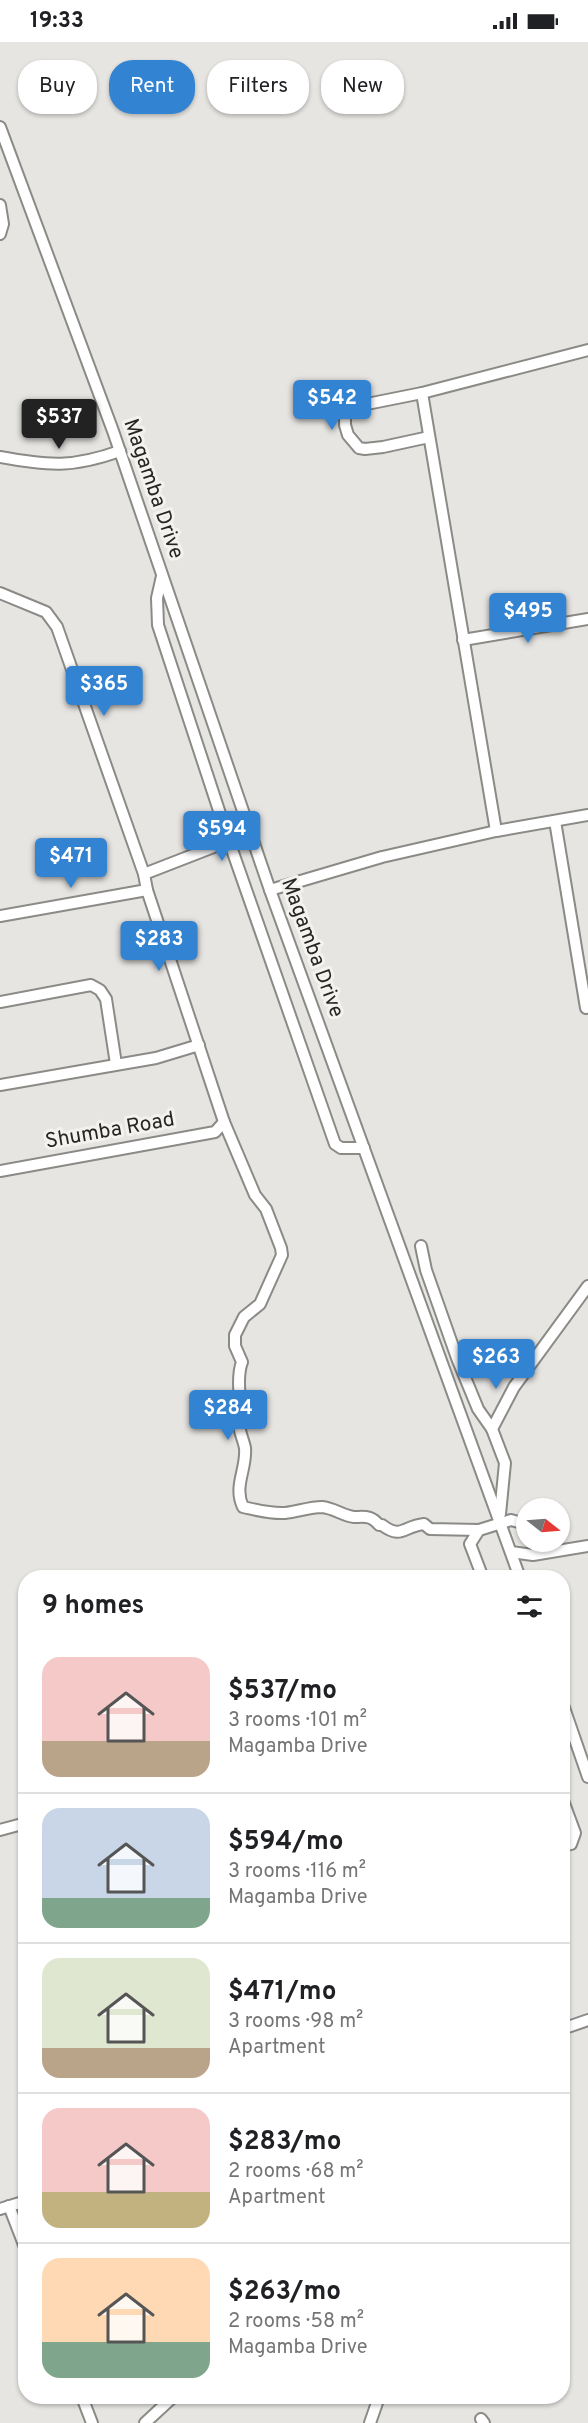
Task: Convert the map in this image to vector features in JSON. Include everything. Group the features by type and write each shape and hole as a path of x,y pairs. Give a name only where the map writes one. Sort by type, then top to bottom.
{"street":[{"name":"Magamba Drive","path":"0,127 120,451 251,837 517,1570"},
{"path":"0,205 3,224 0,234"},
{"path":"429,437 365,450 354,443 345,425 345,415 352,407 422,393 588,350"},
{"path":"422,393 496,831"},
{"path":"0,457 44,465 88,462 120,451"},
{"path":"162,576 157,598 158,625 229,841 335,1144 341,1148 364,1148"},
{"path":"0,593 46,612 57,627 144,874 147,890 224,1122 255,1195 266,1209 271,1224 276,1230 282,1255 260,1305 244,1317 235,1335 235,1346 242,1362 238,1371 241,1410 239,1416 245,1450 238,1489 243,1507 260,1513 282,1514 320,1507 332,1508 352,1517 362,1515 373,1519 379,1525 382,1524 392,1532 399,1533 416,1524 424,1524 430,1529 479,1530 500,1522 516,1521"},
{"path":"464,640 588,619"},
{"path":"270,890 382,857 496,831 588,815"},
{"path":"555,821 584,975 586,1008"},
{"path":"144,874 229,841 251,837"},
{"path":"0,916 147,890"},
{"path":"0,1002 91,985 100,990 106,999 116,1064"},
{"path":"0,1085 156,1058 199,1045"},
{"name":"Shumba Road","path":"0,1171 215,1132 224,1122"},
{"path":"421,1246 426,1270 457,1358 478,1409 492,1429 505,1464 500,1522"},
{"path":"492,1429 514,1387 588,1286"},
{"path":"479,1530 470,1544 480,1570"},
{"path":"511,1552 533,1555 588,1546"},
{"path":"570,1725 588,1778"},
{"path":"570,1820 575,1833 570,1844"},
{"path":"0,1830 18,1825"},
{"path":"570,2026 588,2020"},
{"path":"4,2207 18,2234"},
{"path":"85,2404 92,2423"},
{"path":"145,2423 165,2404"},
{"path":"370,2423 377,2404"}]}
